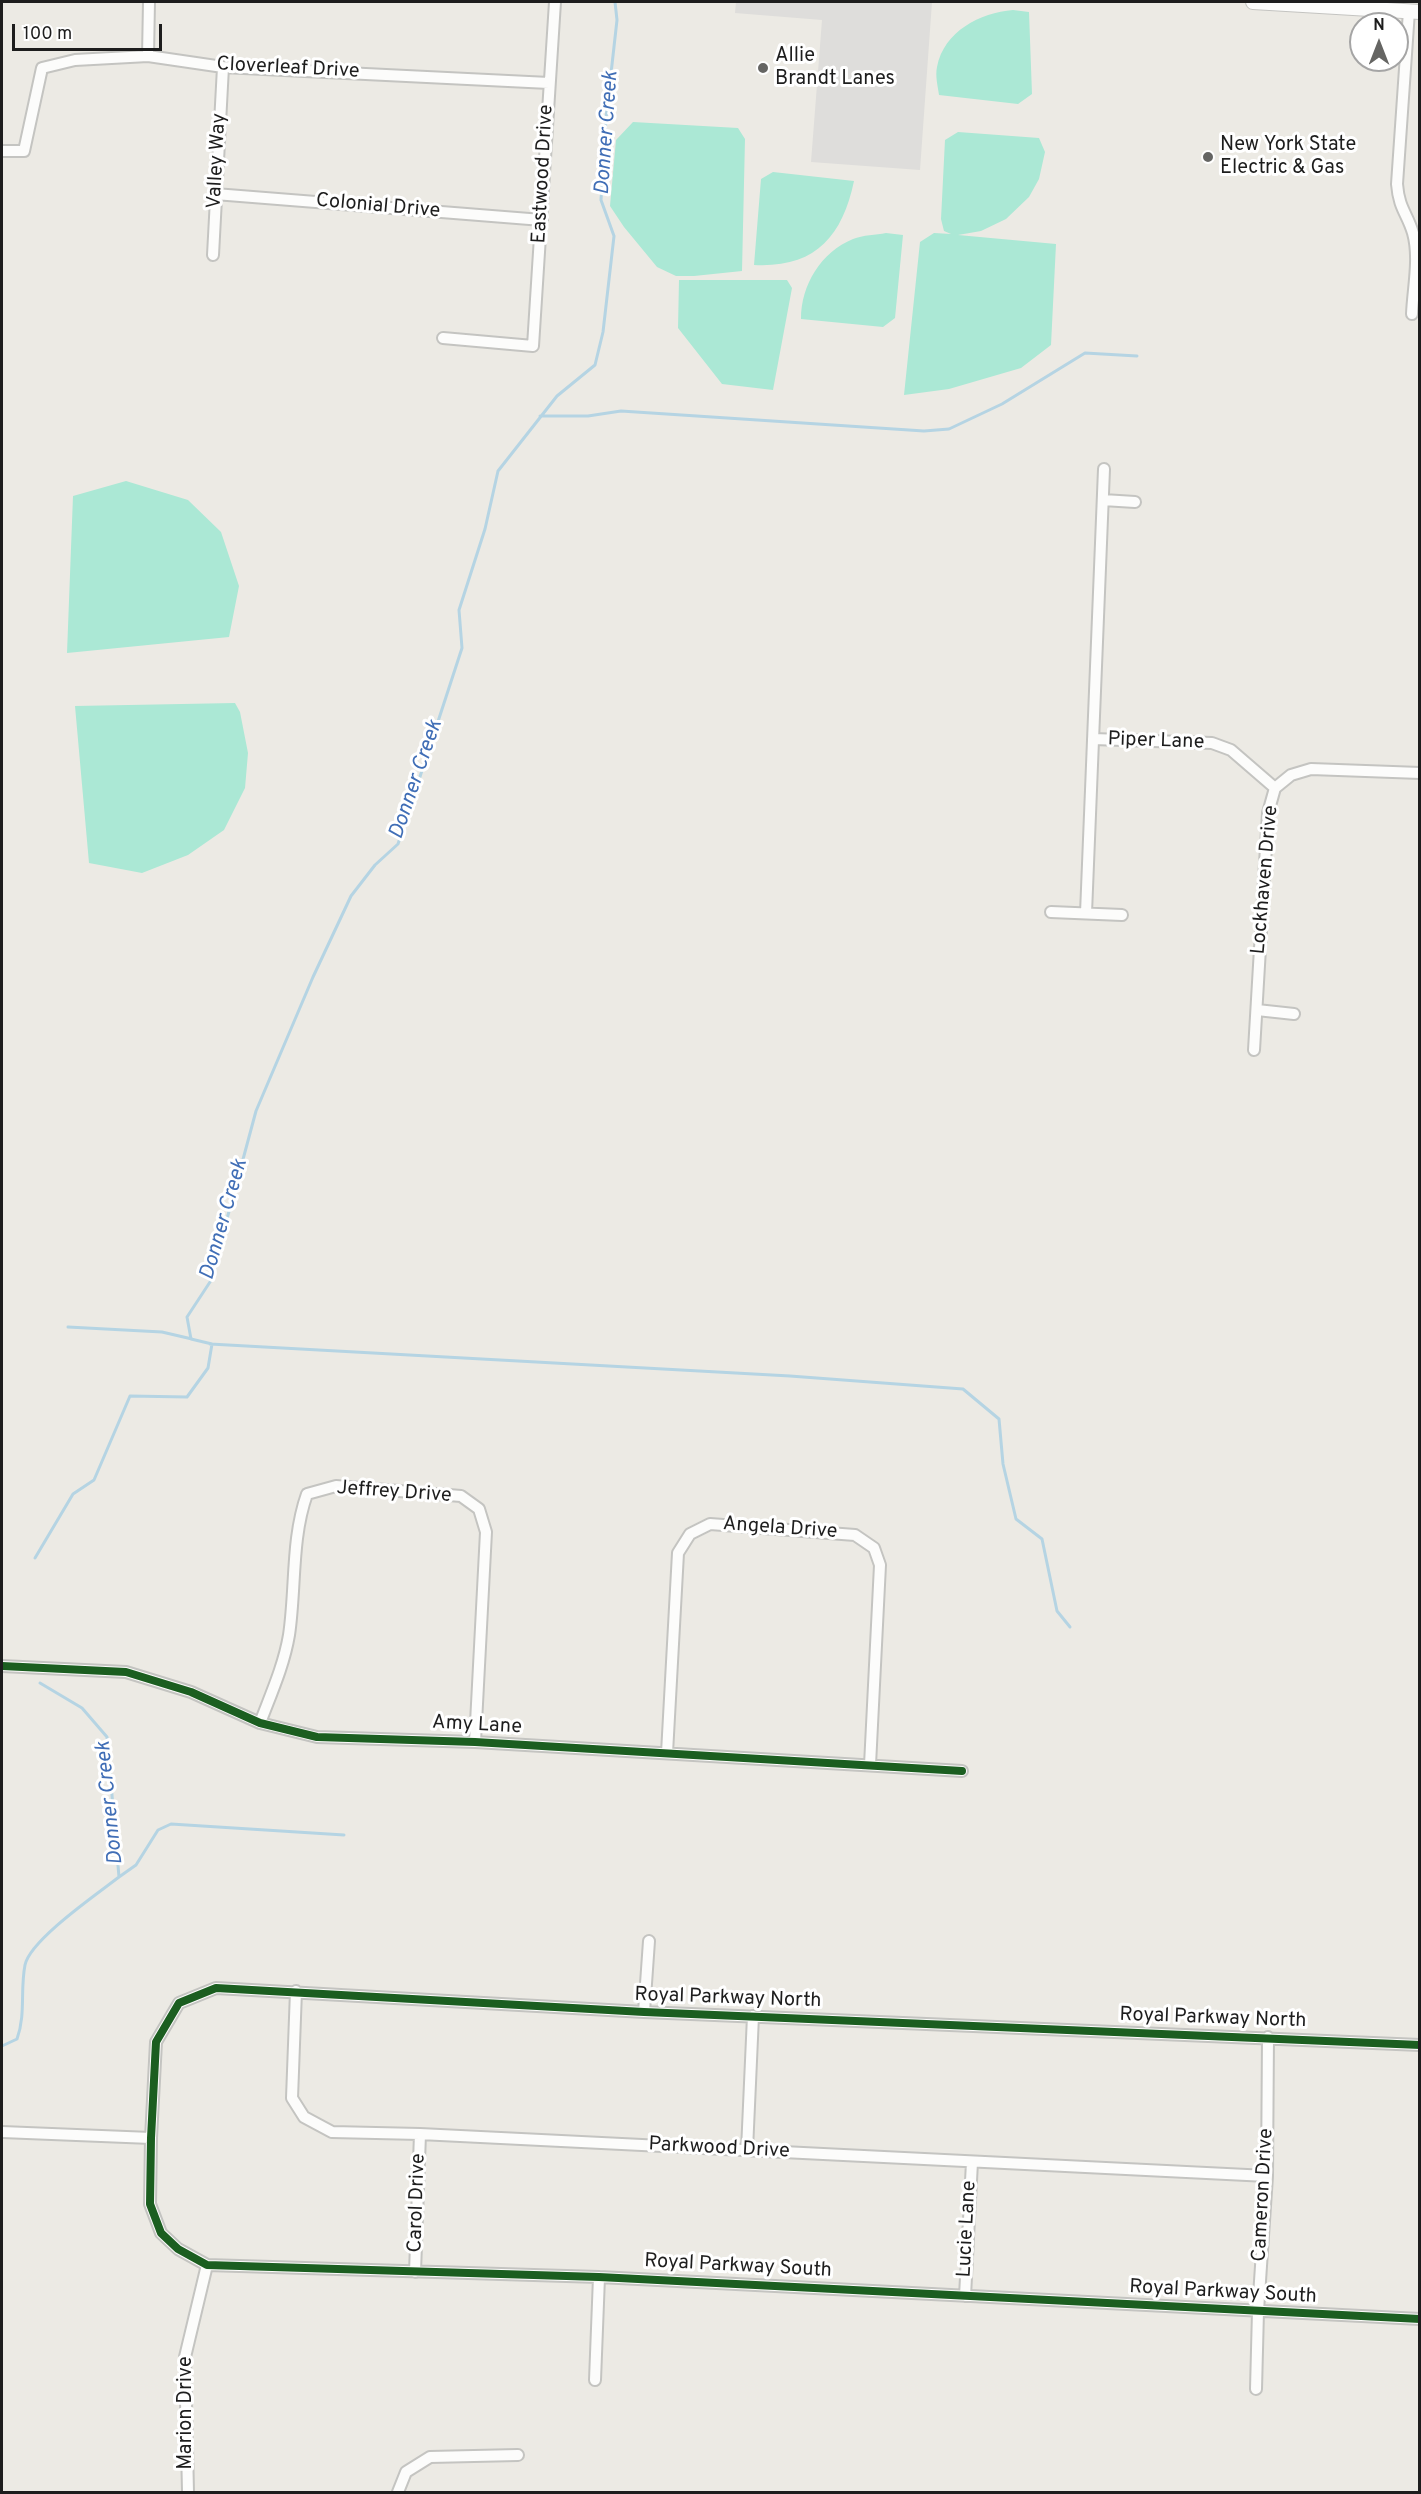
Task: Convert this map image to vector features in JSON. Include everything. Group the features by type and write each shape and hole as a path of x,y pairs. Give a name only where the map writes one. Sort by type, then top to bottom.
{"street":[{"path":"148,56 149,2"},
{"name":"Eastwood Drive","path":"443,338 533,346 555,2"},
{"path":"1253,2 1414,12 1397,184 1399,202 1413,231 1415,245 1412,314"},
{"name":"Cloverleaf Drive","path":"2,151 24,151 42,68 75,60 148,56 223,67 549,83"},
{"name":"Valley Way","path":"213,255 223,67"},
{"name":"Colonial Drive","path":"215,194 542,220"},
{"path":"1086,913 1104,469"},
{"path":"1103,500 1136,502"},
{"name":"Piper Lane","path":"1093,739 1212,743 1231,750 1275,788"},
{"name":"Lockhaven Drive","path":"1254,1050 1268,813 1275,788 1291,775 1311,769 1419,773"},
{"path":"1051,912 1122,915"},
{"path":"1257,1010 1294,1014"},
{"name":"Jeffrey Drive","path":"260,1722 277,1680 288,1636 299,1516 307,1494 336,1486 461,1496 479,1509 486,1532 475,1742"},
{"name":"Angela Drive","path":"668,1753 678,1553 690,1534 710,1524 855,1535 874,1548 879,1565 870,1765"},
{"name":"Amy Lane","path":"2,1666 126,1672 191,1692 260,1722 317,1737 475,1742 962,1771"},
{"path":"644,2012 650,1941"},
{"name":"Royal Parkway North","path":"151,2138 156,2042 179,2003 216,1988 644,2012 1419,2045"},
{"name":"Parkwood Drive","path":"296,1991 292,2098 304,2117 332,2132 420,2134 1267,2176"},
{"path":"747,2150 753,2016"},
{"name":"Cameron Drive","path":"1256,2389 1258,2312 1267,2176 1269,2037"},
{"path":"2,2132 151,2138"},
{"name":"Carol Drive","path":"415,2272 420,2134"},
{"name":"Royal Parkway South","path":"151,2138 150,2204 161,2233 178,2249 207,2265 599,2277 1419,2319"},
{"name":"Lucie Lane","path":"965,2296 972,2162"},
{"name":"Marion Drive","path":"188,2493 185,2357 207,2265"},
{"path":"595,2380 599,2277"},
{"path":"398,2493 406,2472 430,2457 518,2455"}],"green space":[{"path":"1013,10 1029,12 1032,94 1018,104 939,95 937,67 947,43 965,26 976,20"},
{"path":"633,122 738,128 745,139 742,271 676,276 657,267 624,227 610,206 616,140"},
{"path":"958,132 1039,138 1045,152 1039,179 1029,197 1006,219 981,231 958,235 1056,244 1051,345 1021,368 949,389 904,395 920,242 934,233 951,234 944,231 941,219 945,140"},
{"path":"773,172 854,181 842,219 822,246 809,255 793,261 775,265 754,265 761,179"},
{"path":"886,233 903,235 895,318 883,327 801,319 809,282 822,261 831,252 853,239"},
{"path":"679,280 787,280 792,288 773,390 722,384 678,328"},
{"path":"126,481 188,500 221,532 239,586 229,637 67,653 73,496"},
{"path":"235,703 240,712 248,753 245,788 224,830 188,855 142,873 89,863 75,706"}],"shaded area":[{"path":"736,2 932,2 920,170 811,162 822,20 735,13"}],"waterway":[{"name":"Donner Creek","path":"35,1558 73,1494 94,1480 130,1396 187,1397 208,1368 212,1344 191,1339 187,1317 210,1282 256,1111 313,977 351,896 375,865 398,844 462,648 459,610 485,529 498,471 557,396 595,365 603,332 614,236 601,200 606,118 617,20 615,2"},
{"path":"540,416 588,416 621,411 924,431 949,429 1002,404 1085,353 1137,356"},
{"path":"68,1327 162,1332 192,1339"},
{"path":"210,1344 790,1376 963,1389 999,1419 1003,1464 1016,1519 1042,1539 1057,1611 1070,1627"},
{"name":"Donner Creek","path":"2,2046 17,2039 20,2030 25,1965 30,1955 51,1931 119,1877 107,1737 82,1708 40,1683"},
{"path":"119,1877 136,1865 158,1830 171,1824 344,1835"}],"cycle path":[{"path":"2,1666 126,1672 191,1692 260,1723 317,1737 475,1742 962,1771"},
{"path":"1420,2045 644,2012 216,1988 179,2003 156,2042 150,2204 161,2233 178,2249 207,2265 599,2277 1420,2319"}],"place":[{"name":"Allie Brandt Lanes","path":"763,68"},
{"name":"New York State Electric & Gas","path":"1208,157"}]}
